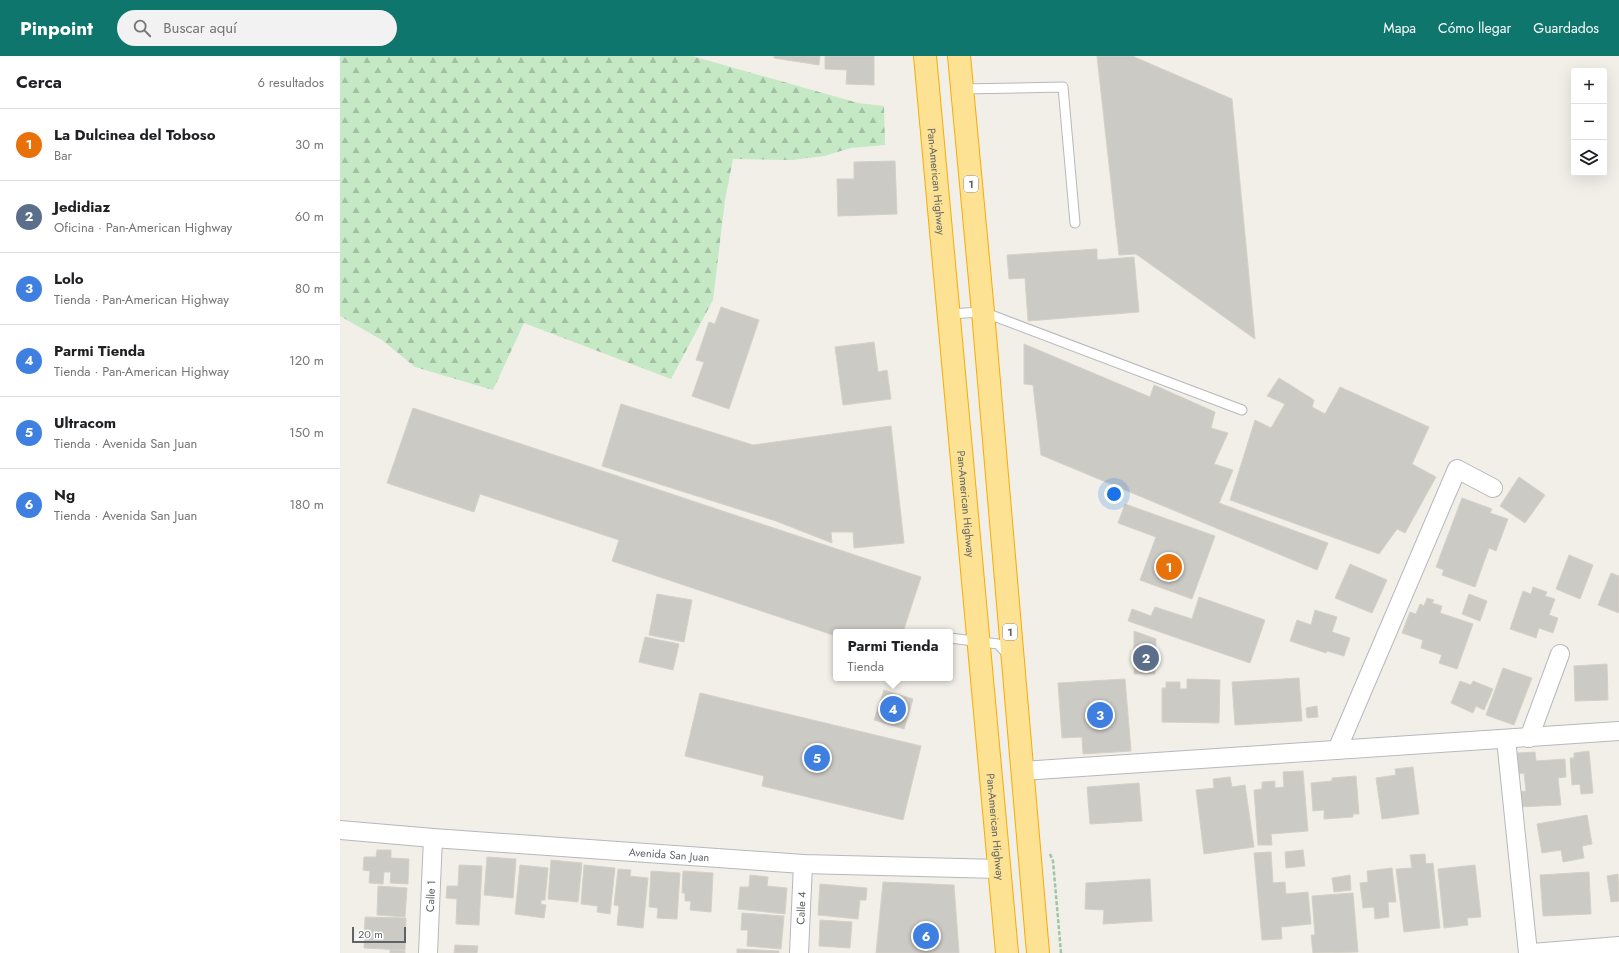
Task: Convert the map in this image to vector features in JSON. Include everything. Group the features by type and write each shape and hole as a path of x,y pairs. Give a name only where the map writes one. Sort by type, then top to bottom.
{"highway":[{"name":"Pan-American Highway","path":"924,56 1007,953"},
{"name":"1","path":"959,56 983,312 1038,953"},
{"path":"1002,894 1012,923 1018,953"}],"street":[{"path":"1337,750 1457,469 1493,488"},
{"path":"1529,738 1560,654"},
{"path":"1022,771 1619,731"},
{"path":"1506,739 1528,953"},
{"name":"Avenida San Juan","path":"340,830 803,864 999,869"},
{"name":"Calle 1","path":"428,953 433,838"},
{"name":"Calle 4","path":"799,953 803,864"},
{"path":"1532,953 1619,946"}],"lane":[{"path":"962,89 1062,87 1075,223"},
{"path":"948,314 983,312 1242,410"},
{"path":"953,638 979,640 998,644 1012,659"}],"green space":[{"path":"340,56 692,56 858,103 884,106 885,145 851,148 824,156 792,160 733,159 725,200 713,300 671,379 524,323 493,390 415,367 382,340 340,316"}],"building":[{"path":"774,56 820,56 819,65 774,58"},
{"path":"825,56 874,56 874,85 846,84 847,70 825,69"},
{"path":"1097,56 1132,56 1232,99 1255,339 1136,254 1119,255"},
{"path":"895,161 897,214 838,216 837,179 854,179 854,162"},
{"path":"1097,249 1097,260 1134,257 1139,312 1028,321 1025,278 1009,279 1007,255"},
{"path":"721,307 759,320 729,409 692,396 704,362 696,360 709,322 715,324"},
{"path":"874,342 878,372 887,370 891,399 843,405 835,347"},
{"path":"1024,344 1150,397 1154,385 1215,412 1211,428 1228,433 1214,464 1233,470 1219,503 1328,543 1317,570 1041,455 1033,385 1024,384"},
{"path":"1279,378 1314,400 1312,407 1325,414 1340,387 1429,427 1412,464 1436,477 1405,533 1397,529 1379,554 1230,500 1255,420 1271,428 1285,404 1267,396"},
{"path":"621,404 753,445 891,426 904,543 854,548 853,532 831,532 832,543 776,521 602,466"},
{"path":"413,408 921,577 904,629 833,629 833,635 612,561 619,540 480,494 474,512 387,483"},
{"path":"1519,477 1545,495 1525,523 1500,506"},
{"path":"1462,498 1492,509 1490,513 1508,519 1496,551 1489,548 1475,587 1442,575 1444,570 1436,567"},
{"path":"1125,504 1215,536 1192,599 1140,580 1156,537 1118,523"},
{"path":"1569,555 1593,565 1580,599 1556,589"},
{"path":"1350,564 1387,580 1372,613 1335,598"},
{"path":"1611,573 1619,576 1619,613 1598,605"},
{"path":"1533,587 1547,592 1545,596 1555,599 1549,615 1558,618 1553,633 1539,628 1536,638 1510,629 1523,591 1531,594"},
{"path":"657,594 692,600 684,642 649,635"},
{"path":"1469,594 1487,601 1480,621 1462,614"},
{"path":"1199,597 1265,620 1250,663 1128,621 1132,609 1151,616 1155,607 1192,619"},
{"path":"1427,598 1434,600 1432,603 1442,606 1440,613 1473,624 1457,669 1439,663 1442,655 1421,648 1423,640 1402,633 1410,612 1416,614 1420,604 1424,606"},
{"path":"1315,610 1337,617 1332,632 1350,638 1344,656 1327,651 1326,653 1290,641 1297,620 1311,625"},
{"path":"1134,631 1156,639 1155,674 1134,674"},
{"path":"645,637 679,644 673,670 639,662"},
{"path":"1607,664 1608,700 1575,701 1574,666"},
{"path":"1503,668 1532,678 1514,725 1486,715"},
{"path":"1299,678 1302,721 1235,725 1232,682"},
{"path":"1125,679 1131,751 1083,754 1082,737 1062,738 1058,683"},
{"path":"1187,679 1220,680 1219,723 1162,722 1162,688 1166,688 1166,682 1180,682 1180,689 1187,689"},
{"path":"1460,681 1471,685 1473,681 1493,689 1484,710 1476,706 1473,713 1451,703"},
{"path":"884,690 913,699 904,729 874,720"},
{"path":"700,693 921,746 903,820 762,786 764,776 685,756"},
{"path":"1317,706 1318,717 1307,718 1306,708"},
{"path":"1589,751 1593,793 1581,794 1580,784 1572,785 1570,758 1574,758 1574,753"},
{"path":"1535,752 1536,761 1565,759 1566,777 1558,778 1561,805 1518,807 1517,792 1526,791 1524,773 1518,774 1517,753"},
{"path":"1413,767 1419,814 1382,819 1376,778 1396,775 1395,769"},
{"path":"1303,771 1308,831 1271,834 1272,845 1258,845 1254,790 1262,789 1262,782 1275,781 1275,788 1284,787 1283,772"},
{"path":"1356,776 1359,814 1353,814 1353,817 1324,819 1324,810 1313,811 1311,783 1332,781 1332,778"},
{"path":"1230,777 1232,787 1245,785 1254,847 1204,854 1196,790 1214,788 1213,779"},
{"path":"1139,783 1142,821 1090,824 1087,787"},
{"path":"1587,815 1592,844 1582,846 1584,858 1563,862 1561,850 1542,853 1537,824"},
{"path":"377,850 391,850 391,858 409,859 408,884 390,883 391,872 384,872 383,884 369,883 370,871 363,870 364,857 376,857"},
{"path":"1303,850 1305,866 1286,868 1285,852"},
{"path":"1271,852 1273,883 1285,882 1286,894 1308,892 1311,924 1281,927 1282,939 1262,940 1254,853"},
{"path":"1425,854 1426,864 1433,863 1440,928 1404,932 1396,869 1412,868 1410,855"},
{"path":"487,857 516,859 513,898 484,895"},
{"path":"551,860 582,863 578,902 548,899"},
{"path":"459,865 482,866 479,925 456,924 457,899 446,898 447,886 458,886"},
{"path":"520,865 548,868 545,900 541,900 541,904 546,905 544,918 515,914"},
{"path":"584,865 615,868 610,914 597,912 598,906 581,904"},
{"path":"1475,865 1481,917 1467,918 1468,925 1444,928 1438,869"},
{"path":"1392,868 1396,902 1388,902 1389,917 1375,919 1374,907 1363,908 1360,883 1368,882 1367,871"},
{"path":"618,869 631,870 630,876 648,878 643,928 617,925 619,906 614,905"},
{"path":"651,871 680,873 677,919 657,918 658,908 649,907"},
{"path":"683,871 713,873 711,912 690,910 691,901 685,901 685,893 682,893"},
{"path":"1589,872 1591,914 1543,916 1540,875"},
{"path":"1618,874 1619,901 1611,902 1607,876"},
{"path":"750,875 768,877 767,886 787,888 785,914 738,909 740,887 749,887"},
{"path":"1350,875 1351,890 1334,892 1332,878"},
{"path":"1150,879 1152,921 1103,924 1104,910 1085,909 1086,883"},
{"path":"883,882 954,885 959,953 876,953"},
{"path":"820,884 867,888 866,900 860,900 858,919 818,915"},
{"path":"378,886 407,888 405,917 377,915"},
{"path":"1353,893 1358,952 1313,953 1311,935 1315,935 1312,896"},
{"path":"742,913 784,916 781,949 747,946 748,930 741,930"},
{"path":"365,917 406,918 405,950 364,948"},
{"path":"820,920 852,922 850,948 819,946"},
{"path":"455,945 478,946 477,953 454,953"},
{"path":"737,949 779,951 779,953 737,953"},
{"path":"390,950 405,951 405,953 390,953"}],"place":[{"name":"La Dulcinea del Toboso","path":"1169,567"},
{"name":"Jedidiaz","path":"1146,658"},
{"name":"Parmi Tienda","path":"893,709"},
{"name":"Lolo","path":"1100,715"},
{"name":"Ultracom","path":"817,758"},
{"name":"Ng","path":"926,936"}]}
